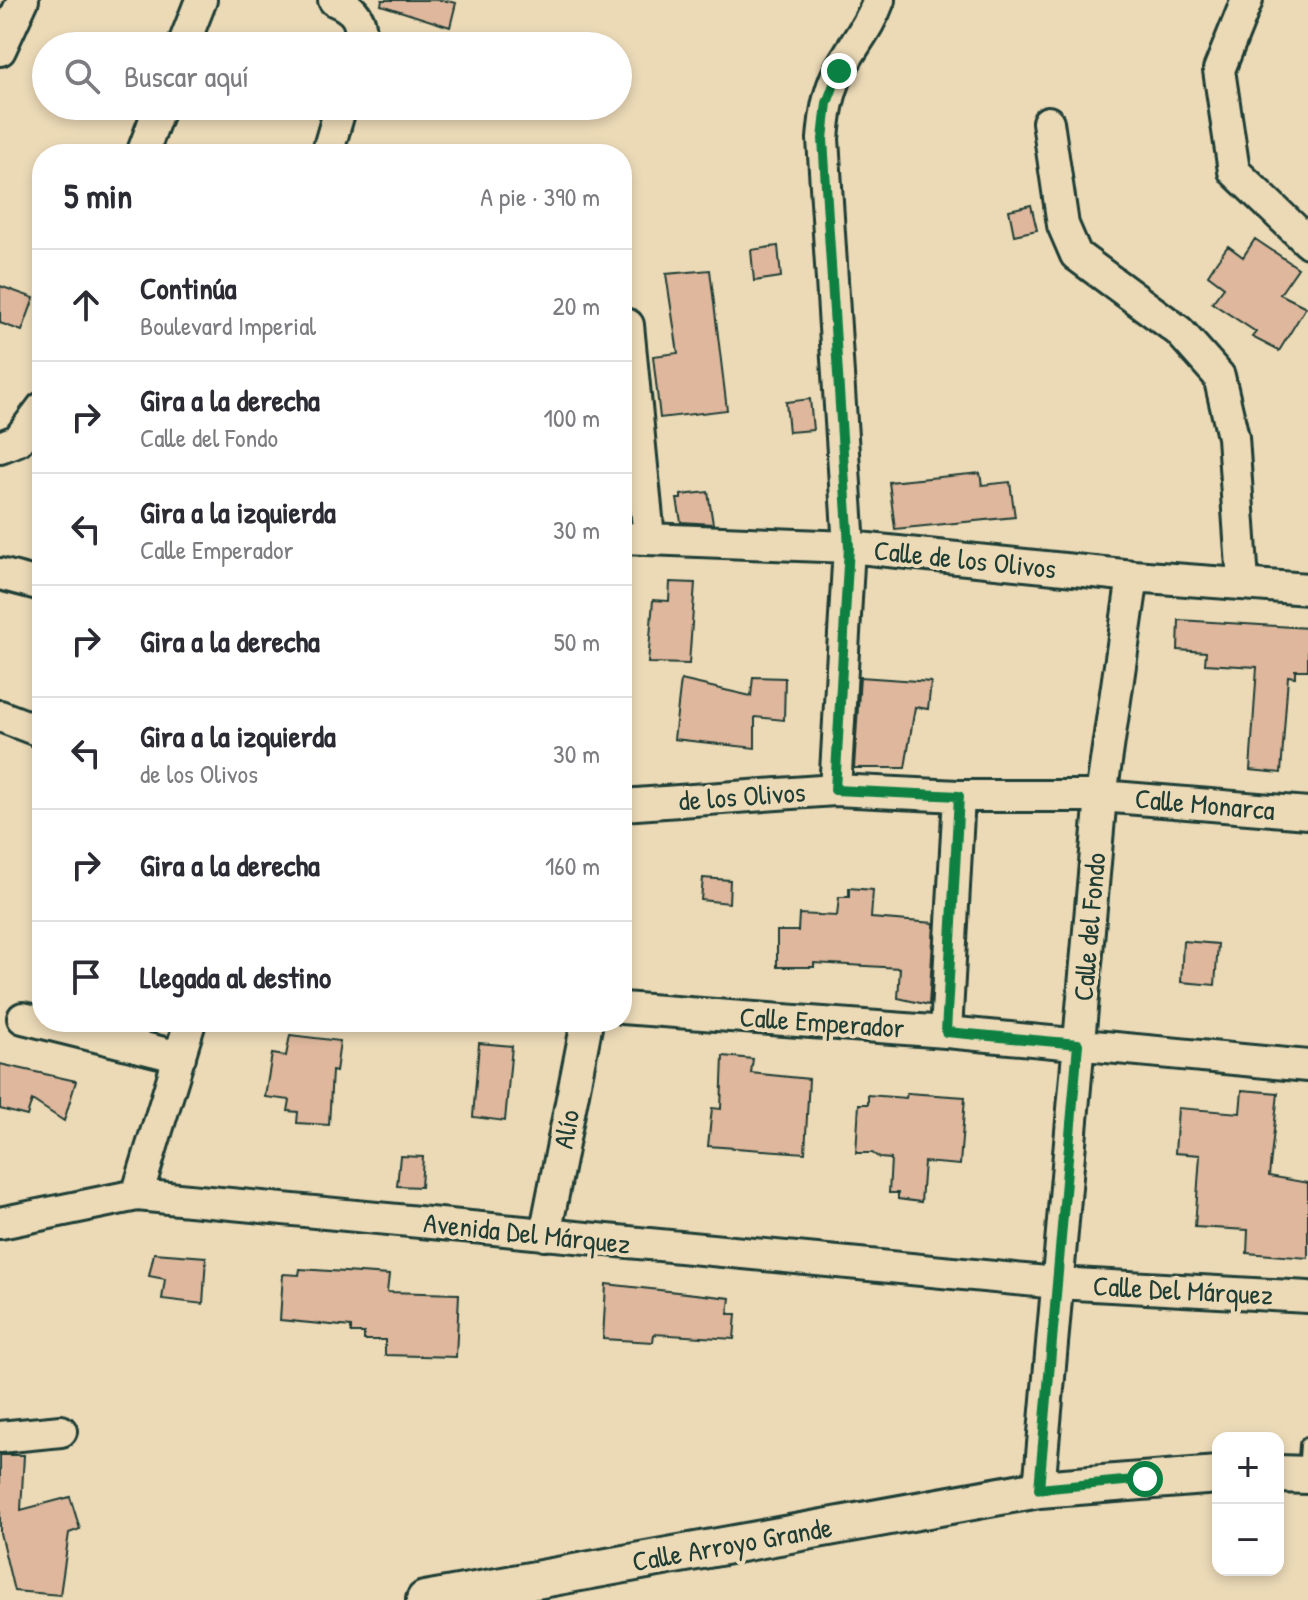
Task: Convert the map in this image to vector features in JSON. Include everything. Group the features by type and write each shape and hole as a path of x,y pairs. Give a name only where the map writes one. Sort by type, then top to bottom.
{"street":[{"path":"0,50 23,0"},
{"path":"188,32 201,0"},
{"path":"334,0 348,5 359,17 362,32"},
{"path":"835,790 849,547 823,139 827,103 839,71 870,26 879,0"},
{"path":"1247,0 1219,70 1234,171 1308,242"},
{"path":"146,144 155,120"},
{"path":"330,144 337,120"},
{"path":"1048,122 1063,225 1076,255 1179,331 1219,376 1233,437 1243,582"},
{"path":"0,447 18,440 32,421"},
{"path":"632,447 635,538"},
{"name":"Calle de los Olivos","path":"635,538 849,547 1133,576 1308,589"},
{"path":"0,574 32,582"},
{"name":"Calle del Fondo","path":"1039,1489 1101,796 1133,576"},
{"path":"0,716 32,728"},
{"name":"de los Olivos","path":"632,804 835,790 959,796 1101,796"},
{"path":"946,1032 959,796"},
{"name":"Calle Monarca","path":"1101,796 1308,813"},
{"name":"Calle Emperador","path":"632,1009 946,1032 1308,1066"},
{"path":"23,1018 32,1020"},
{"path":"79,1032 180,1057"},
{"path":"137,1195 187,1032"},
{"name":"Alío","path":"545,1235 585,1032"},
{"name":"Avenida Del Márquez","path":"0,1223 137,1195 1057,1283"},
{"name":"Calle Del Márquez","path":"1057,1283 1308,1297"},
{"path":"0,1437 61,1431"},
{"name":"Calle Arroyo Grande","path":"425,1600 1039,1489 1212,1475"}],"building":[{"path":"382,0 442,0 456,3 450,27 381,5"},
{"path":"1031,205 1037,230 1014,235 1009,210"},
{"path":"1255,239 1298,268 1280,294 1306,307 1279,351 1252,337 1256,332 1212,303 1224,287 1208,275 1217,261 1228,246 1243,257"},
{"path":"778,246 781,277 754,281 751,250"},
{"path":"710,270 727,410 660,418 653,356 678,353 666,274"},
{"path":"0,286 32,297 22,331 0,323"},
{"path":"810,399 813,430 789,432 786,402"},
{"path":"980,473 982,485 1010,482 1015,517 895,529 889,482"},
{"path":"708,492 713,524 681,522 677,499 681,499 681,495"},
{"path":"670,582 695,583 689,664 648,663 653,600 669,601"},
{"path":"1179,620 1308,628 1308,670 1295,670 1295,677 1288,676 1281,773 1250,770 1257,667 1205,664 1206,652 1178,650"},
{"path":"753,677 785,678 784,720 755,717 755,748 674,739 681,680 751,696"},
{"path":"860,677 931,682 928,709 915,707 905,768 854,768"},
{"path":"703,878 730,880 729,903 701,900"},
{"path":"849,888 873,890 871,918 934,923 929,1005 898,998 900,968 814,963 814,967 777,967 777,931 798,931 799,914 837,916 839,897 849,897"},
{"path":"1183,941 1218,944 1215,985 1181,982"},
{"path":"290,1035 340,1041 336,1072 332,1071 329,1125 297,1123 298,1112 288,1111 290,1100 265,1097 272,1054 286,1056"},
{"path":"479,1043 512,1046 505,1121 473,1117"},
{"path":"723,1056 753,1059 751,1073 809,1079 805,1153 708,1146 712,1108 721,1109"},
{"path":"0,1064 76,1081 64,1121 32,1100 27,1116 0,1109"},
{"path":"1242,1090 1278,1093 1269,1176 1308,1183 1308,1258 1247,1253 1248,1230 1195,1227 1200,1155 1175,1153 1178,1108 1240,1113"},
{"path":"907,1093 965,1097 960,1165 924,1162 921,1202 898,1199 898,1193 889,1193 891,1159 872,1153 856,1153 859,1104 868,1104 868,1095 906,1098"},
{"path":"400,1156 423,1157 421,1187 397,1186"},
{"path":"154,1253 206,1257 203,1304 162,1299 165,1279 149,1276"},
{"path":"300,1269 389,1275 387,1292 459,1294 456,1357 385,1355 385,1340 364,1340 364,1333 351,1333 351,1327 280,1320 283,1274 299,1275"},
{"path":"606,1284 730,1298 728,1314 736,1314 734,1339 654,1334 653,1342 603,1339"},
{"path":"0,1455 24,1455 21,1510 70,1497 80,1529 69,1533 60,1595 14,1591 0,1533"}],"route":[{"path":"839,71 827,103 823,139 849,547 835,790 959,796 946,1032 1078,1044 1039,1489 1145,1479"}]}
